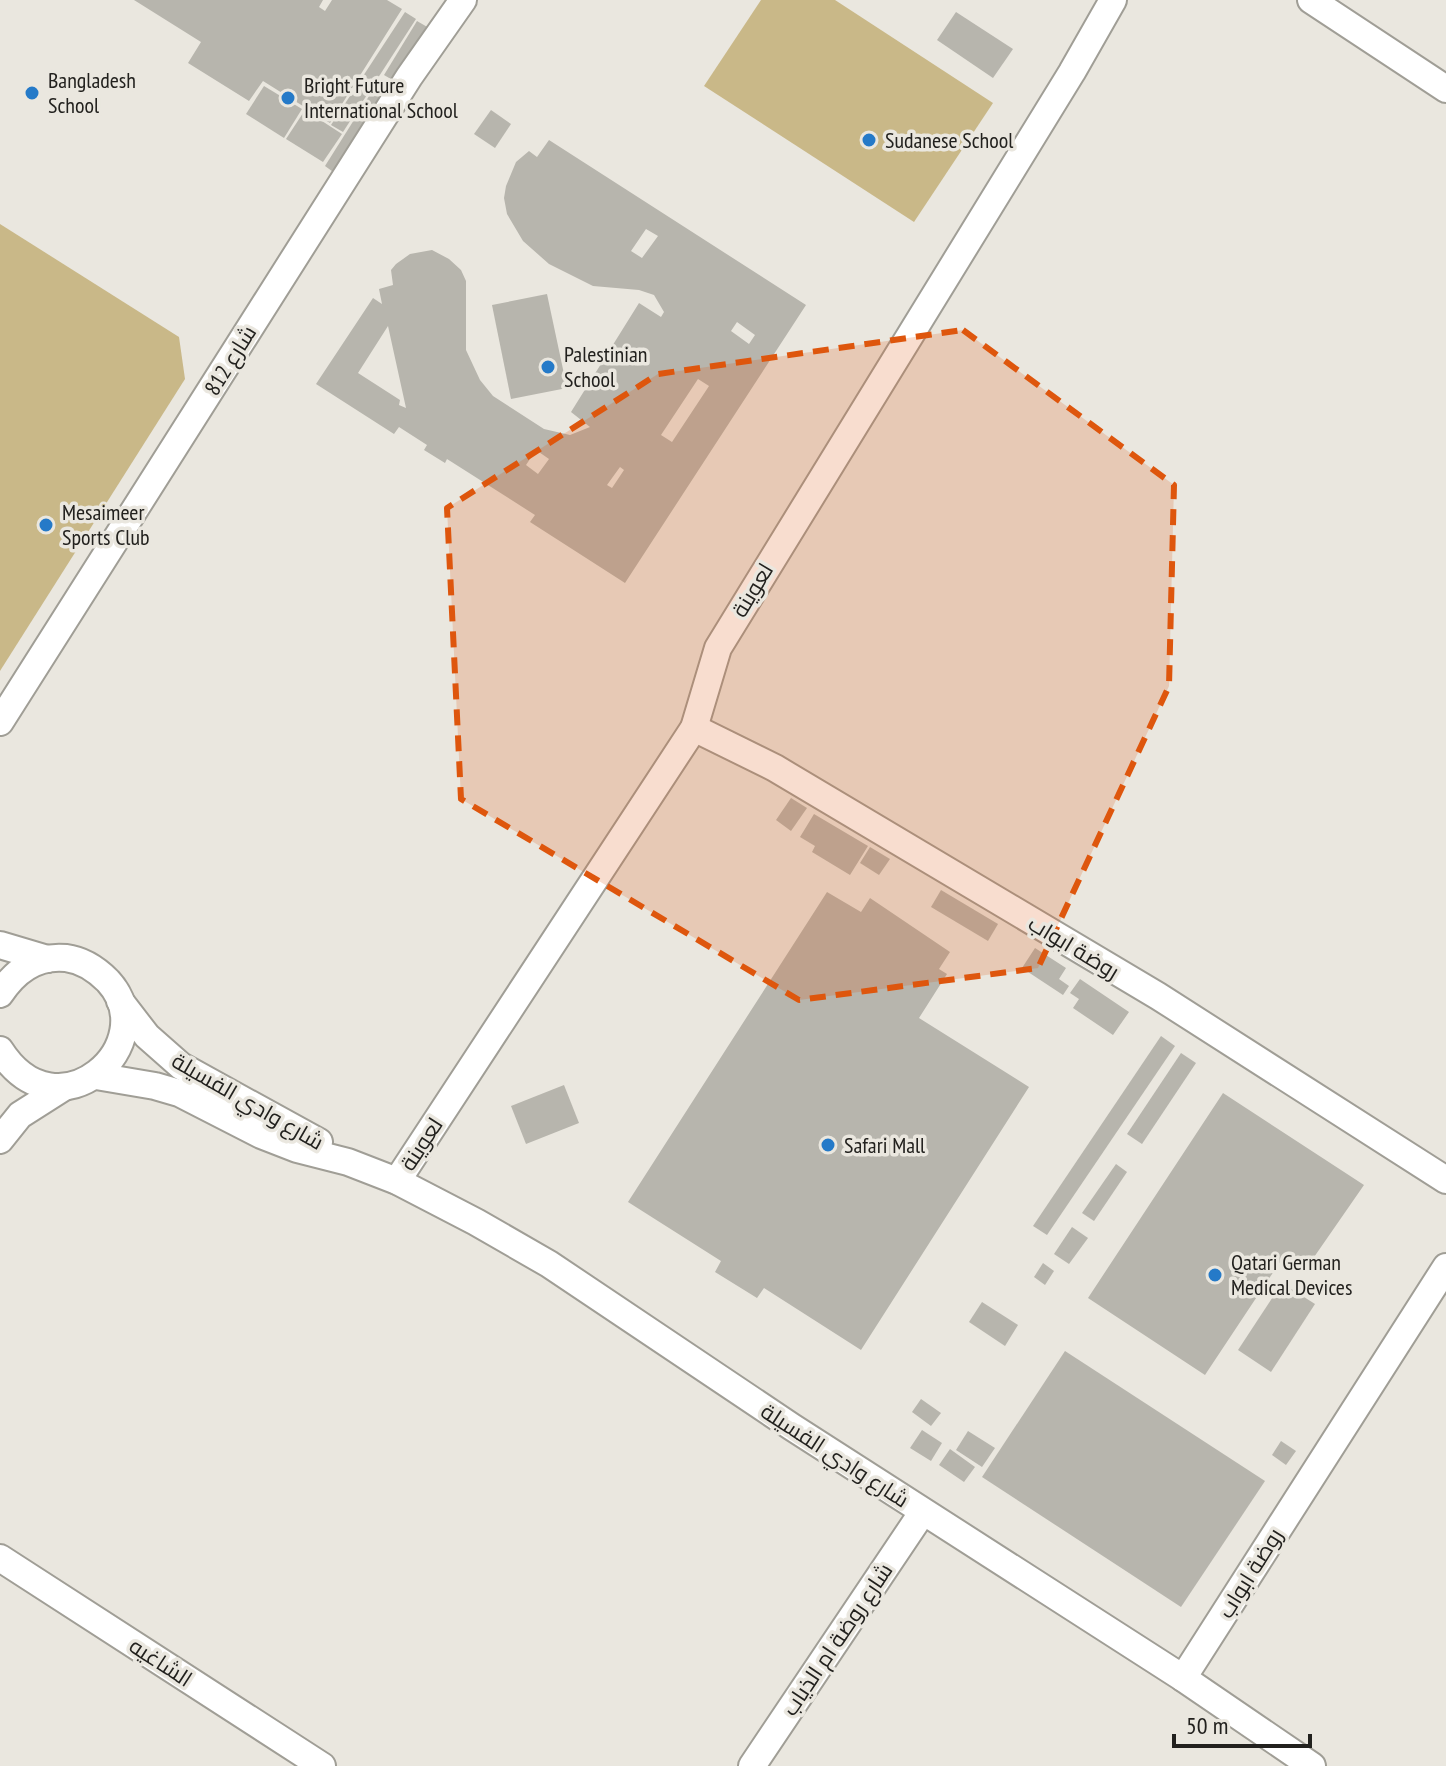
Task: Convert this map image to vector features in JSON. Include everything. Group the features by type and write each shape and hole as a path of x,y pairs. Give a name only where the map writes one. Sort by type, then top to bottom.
{"street":[{"name":"شارع 812","path":"0,722 409,77 463,0"},
{"name":"لعوينة","path":"397,1181 694,728 718,648 1072,72 1113,0"},
{"path":"1311,0 1446,89"},
{"name":"روضة ابواب","path":"694,728 775,768 1158,996 1446,1180"},
{"path":"0,945 47,959"},
{"name":"شارع وادي الفسيلة","path":"47,959 65,958 83,962 98,972 111,984 147,1036 181,1066 245,1104 312,1138 348,1162"},
{"path":"0,994 12,977 28,965 47,959"},
{"path":"0,1050 9,1065 25,1078 44,1086 81,1084 96,1076 111,1061 120,1042 124,1021 120,1001"},
{"name":"شارع وادي الفسيلة","path":"96,1076 179,1093 261,1135 397,1181 476,1222 549,1264 648,1333 922,1513 1183,1678 1312,1766"},
{"path":"0,1140 20,1115 64,1087"},
{"name":"روضة ابواب","path":"1183,1678 1446,1267"},
{"name":"شارع روضة ام الذياب","path":"752,1766 922,1513"},
{"name":"الشاغيه","path":"0,1558 322,1766"}],"highlighted area":[{"path":"963,330 1174,485 1169,686 1038,968 799,1000 461,799 447,508 658,374"}],"shaded area":[{"path":"761,0 835,0 993,103 914,222 704,86"},
{"name":"Mesaimeer Sports Club","path":"0,224 179,337 185,379 0,671"}],"building":[{"name":"Bright Future International School","path":"134,0 323,0 319,7 325,11 332,0 387,0 402,9 330,123 263,81 249,101 188,63 201,42"},
{"path":"405,12 416,19 343,132 331,125"},
{"path":"956,12 1013,49 993,78 937,40"},
{"path":"417,21 429,28 396,82 384,75"},
{"path":"376,85 388,92 336,174 325,166"},
{"path":"264,86 302,109 284,138 246,114"},
{"path":"305,110 342,134 323,162 286,139"},
{"path":"491,110 511,124 495,148 474,134"},
{"path":"549,140 806,305 625,583 530,522 535,515 447,459 445,463 424,450 427,445 399,427 394,434 316,384 373,298 382,304 379,289 393,285 391,270 396,264 410,254 432,250 449,259 461,270 466,281 466,350 480,380 493,396 544,429 570,435 590,427 571,412 639,303 661,317 664,312 654,295 639,290 593,286 549,264 523,241 507,214 504,198 506,186 516,162 529,151 537,157","holes":["646,229 658,236 642,258 631,251","737,322 755,335 749,344 731,331","388,326 406,408 399,405 400,400 358,373","698,379 709,386 672,442 661,435","536,450 549,459 538,474 526,465","620,467 624,470 612,488 607,485"]},
{"path":"547,294 567,388 511,399 492,305"},
{"path":"791,798 807,808 791,831 776,820"},
{"path":"814,814 868,846 850,875 812,852 815,846 800,837"},
{"path":"870,847 890,859 879,875 860,863"},
{"path":"941,890 998,924 988,941 931,907"},
{"name":"Safari Mall","path":"827,892 861,912 870,898 950,952 939,969 947,974 919,1018 1029,1087 861,1350 764,1288 757,1298 715,1272 721,1261 628,1202"},
{"path":"1035,948 1066,968 1059,979 1069,986 1063,995 1022,968"},
{"path":"1080,979 1129,1012 1113,1035 1073,1008 1079,999 1070,993"},
{"path":"1161,1036 1175,1046 1047,1235 1033,1226"},
{"path":"1181,1053 1196,1063 1142,1144 1127,1134"},
{"path":"564,1085 579,1123 526,1144 511,1106"},
{"path":"1223,1093 1364,1185 1303,1273 1284,1256 1205,1375 1088,1298"},
{"path":"1116,1164 1127,1172 1094,1221 1082,1213"},
{"path":"1072,1227 1088,1238 1069,1264 1054,1254"},
{"path":"1043,1263 1054,1271 1045,1285 1034,1277"},
{"path":"1282,1283 1315,1304 1271,1372 1238,1350"},
{"path":"982,1302 1018,1325 1005,1346 969,1322"},
{"path":"1065,1351 1265,1481 1181,1607 982,1477"},
{"path":"921,1399 941,1413 931,1426 912,1412"},
{"path":"922,1430 942,1443 931,1461 910,1448"},
{"path":"968,1431 995,1448 982,1467 956,1450"},
{"path":"1281,1441 1296,1451 1286,1465 1272,1455"},
{"path":"950,1449 975,1467 964,1482 939,1465"}],"place":[{"name":"Bangladesh School","path":"32,93"},
{"name":"Bright Future International School","path":"288,98"},
{"name":"Sudanese School","path":"869,140"},
{"name":"Palestinian School","path":"548,367"},
{"name":"Mesaimeer Sports Club","path":"46,525"},
{"name":"Safari Mall","path":"828,1145"},
{"name":"Qatari German Medical Devices","path":"1215,1275"}]}
